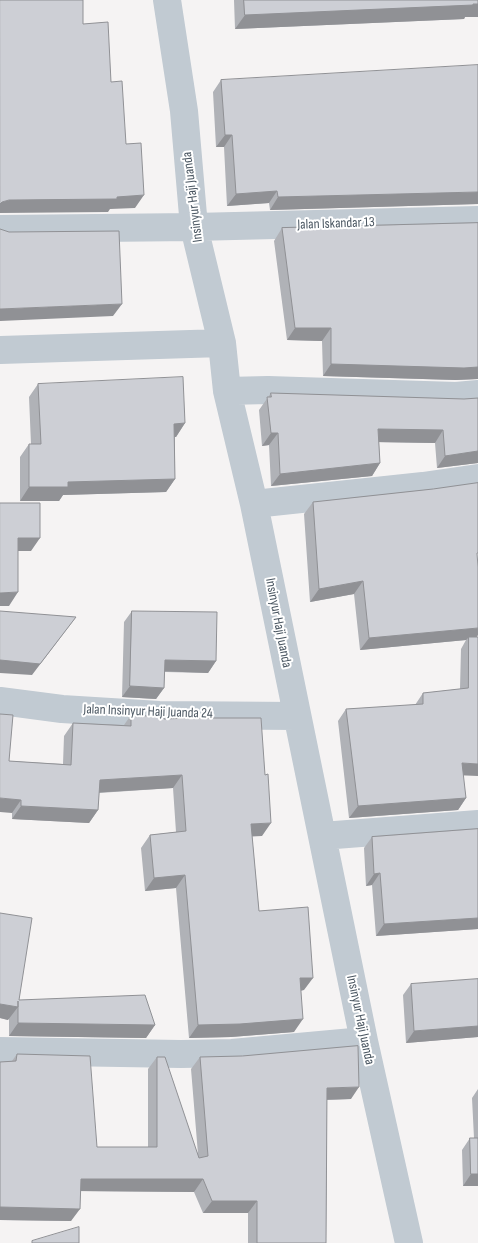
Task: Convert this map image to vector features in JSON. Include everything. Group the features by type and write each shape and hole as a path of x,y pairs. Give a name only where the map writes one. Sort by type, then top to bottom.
{"street":[{"name":"Insinyur Haji Juanda","path":"168,0 184,111 194,227 222,343 228,392 254,504 364,1041 409,1243"},
{"name":"Jalan Iskandar 13","path":"0,230 478,220"},
{"path":"0,350 222,343"},
{"path":"228,392 268,390 456,396 478,394"},
{"path":"254,504 478,478"},
{"name":"Jalan Insinyur Haji Juanda 24","path":"0,701 62,709 159,715 297,716"},
{"path":"322,836 478,824"},
{"path":"0,1051 162,1054 224,1053 278,1050 364,1041"}],"building":[{"path":"0,0 83,0 83,24 108,22 111,82 122,81 126,144 141,143 144,195 117,197 117,199 9,200 0,204"},
{"path":"244,0 478,0 478,4 245,15"},
{"path":"478,65 478,192 278,197 277,191 236,194 232,135 225,135 221,80"},
{"path":"478,223 478,367 331,364 331,328 295,328 282,228"},
{"path":"0,229 9,232 119,231 122,304 0,309"},
{"path":"183,377 185,423 174,424 175,479 68,482 68,487 29,487 29,444 41,444 38,384"},
{"path":"271,393 478,398 478,451 445,456 443,430 378,429 380,463 280,474 278,433 271,433 267,397 271,397"},
{"path":"478,483 478,628 369,638 363,581 319,589 313,502"},
{"path":"0,503 40,503 40,538 18,538 18,592 0,593"},
{"path":"0,611 76,617 40,664 0,660"},
{"path":"132,611 217,612 216,661 165,660 164,688 130,686"},
{"path":"469,637 478,637 478,764 462,763 466,798 358,806 346,709 423,704 423,693 468,688"},
{"path":"0,714 13,715 9,761 71,765 73,723 131,726 131,715 164,717 164,719 261,718 265,775 268,774 271,823 251,824 259,911 308,907 313,978 300,978 303,1019 198,1025 185,875 154,878 150,835 186,831 182,775 100,780 98,810 21,806 21,800 0,798"},
{"path":"478,829 478,918 384,924 380,873 374,874 372,837"},
{"path":"0,913 32,918 19,1000 145,995 155,1025 18,1023 18,1007 0,1004"},
{"path":"478,979 478,1026 414,1031 411,984"},
{"path":"358,1046 359,1087 327,1088 326,1243 257,1243 257,1201 212,1201 203,1179 81,1179 80,1209 0,1207 0,1062 16,1061 17,1054 90,1056 97,1147 157,1147 157,1057 165,1057 199,1158 208,1156 200,1057 242,1056"},
{"path":"470,1138 478,1138 478,1174 471,1174"},
{"path":"79,1227 79,1243 32,1243 32,1241"}]}
